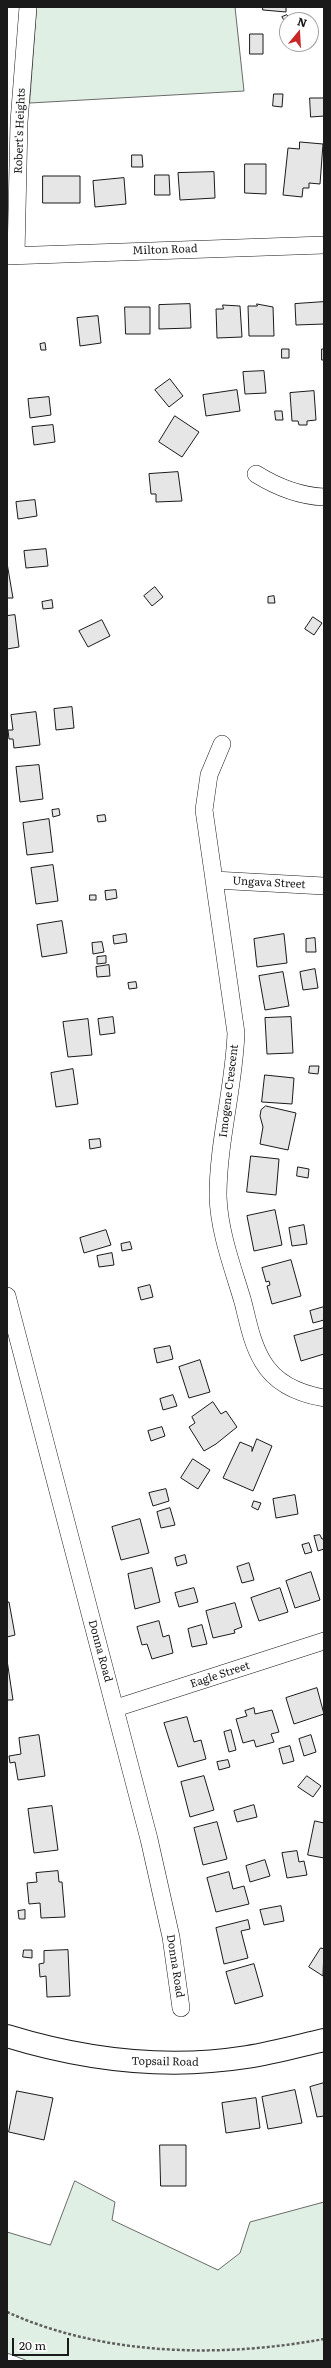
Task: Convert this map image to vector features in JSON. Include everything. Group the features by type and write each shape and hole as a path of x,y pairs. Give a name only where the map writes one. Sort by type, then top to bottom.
{"main road":[{"name":"Topsail Road","path":"7,2036 96,2058 152,2063 193,2063 247,2057 324,2040"}],"street":[{"name":"Robert's Heights","path":"11,255 28,7"},
{"name":"Milton Road","path":"11,255 324,245"},
{"path":"256,474 272,484 293,492 324,497"},
{"name":"Imogene Crescent","path":"222,744 209,775 205,804 214,880 236,1033 235,1061 219,1173 218,1197 222,1227 253,1338 263,1363 288,1386 300,1392 324,1398"},
{"name":"Ungava Street","path":"214,880 324,886"},
{"name":"Donna Road","path":"7,1296 116,1708 166,1916 181,2008"},
{"name":"Eagle Street","path":"116,1708 324,1641"}],"path":[{"path":"7,2312 66,2334 146,2346 190,2350 260,2348 324,2339"}],"green space":[{"path":"37,7 235,7 244,91 30,103"},
{"path":"75,2181 115,2202 112,2220 218,2270 240,2253 250,2222 324,2202 324,2361 28,2361 7,2353 7,2232 50,2245"}],"building":[{"path":"263,7 286,7 286,12 263,10"},
{"path":"250,34 263,34 263,54 250,54"},
{"path":"274,94 283,94 282,107 273,106"},
{"path":"310,98 324,98 324,116 311,117"},
{"path":"300,142 323,144 320,184 309,183 309,188 303,188 302,197 283,195 288,148 299,149"},
{"path":"132,155 142,155 143,167 132,167"},
{"path":"245,164 266,164 266,194 245,193"},
{"path":"214,172 215,198 180,200 178,173"},
{"path":"155,175 169,175 170,195 155,195"},
{"path":"43,176 80,176 80,203 43,203"},
{"path":"124,178 126,204 95,207 93,181"},
{"path":"324,302 324,324 296,325 295,304"},
{"path":"190,304 191,328 159,329 159,305"},
{"path":"257,304 273,307 274,336 249,336 248,306 257,306"},
{"path":"223,305 240,306 242,337 217,338 216,309 223,309"},
{"path":"125,307 150,307 150,334 126,334"},
{"path":"98,316 101,343 80,346 77,318"},
{"path":"45,343 46,350 41,350 40,344"},
{"path":"282,349 289,349 289,358 282,358"},
{"path":"322,349 324,349 324,360 322,360"},
{"path":"264,371 266,393 245,394 243,372"},
{"path":"170,379 183,396 169,407 155,390"},
{"path":"237,390 240,411 206,416 203,395"},
{"path":"314,391 316,420 307,421 307,425 299,425 298,421 292,421 290,393"},
{"path":"49,397 51,415 30,418 28,399"},
{"path":"275,411 282,411 283,420 276,420"},
{"path":"175,416 199,432 182,457 159,442"},
{"path":"53,425 55,442 34,445 32,427"},
{"path":"178,472 182,501 156,502 156,494 151,494 149,474"},
{"path":"35,500 37,516 18,519 16,502"},
{"path":"46,549 48,566 26,568 24,551"},
{"path":"7,563 13,598 7,598"},
{"path":"155,587 163,597 152,606 144,596"},
{"path":"274,596 275,603 268,603 268,597"},
{"path":"52,600 53,608 43,609 42,602"},
{"path":"15,615 19,647 7,649 7,616"},
{"path":"313,617 322,623 314,635 305,629"},
{"path":"102,620 110,636 88,647 79,631"},
{"path":"72,707 74,728 56,730 54,709"},
{"path":"36,712 40,745 14,748 13,739 9,739 8,730 13,730 11,715"},
{"path":"39,765 43,799 20,802 16,767"},
{"path":"59,809 60,815 53,817 52,810"},
{"path":"105,815 106,821 98,822 97,816"},
{"path":"49,819 53,852 27,855 23,823"},
{"path":"53,865 58,901 36,904 31,868"},
{"path":"116,890 117,898 106,900 105,891"},
{"path":"90,895 96,895 96,900 90,900"},
{"path":"62,921 67,953 42,957 37,925"},
{"path":"126,934 127,942 114,944 113,936"},
{"path":"284,934 287,963 257,967 254,939"},
{"path":"315,938 316,952 306,952 306,939"},
{"path":"102,942 104,952 93,954 92,943"},
{"path":"106,956 106,963 97,964 97,957"},
{"path":"109,965 110,976 97,977 96,967"},
{"path":"315,969 318,988 303,990 300,972"},
{"path":"283,972 289,1006 265,1010 259,976"},
{"path":"136,982 137,988 129,989 128,983"},
{"path":"113,1017 115,1033 100,1035 98,1019"},
{"path":"291,1017 293,1053 267,1054 265,1018"},
{"path":"88,1019 92,1055 68,1057 63,1022"},
{"path":"310,1066 319,1066 318,1074 309,1073"},
{"path":"73,1069 78,1104 56,1107 51,1073"},
{"path":"265,1075 294,1078 292,1104 262,1102"},
{"path":"266,1106 296,1113 288,1150 260,1144 263,1127 260,1116 261,1110"},
{"path":"100,1139 101,1147 90,1149 89,1140"},
{"path":"251,1156 279,1159 276,1195 247,1192"},
{"path":"298,1167 309,1169 308,1178 297,1176"},
{"path":"275,1210 282,1245 254,1251 247,1216"},
{"path":"304,1225 307,1244 292,1246 289,1228"},
{"path":"106,1230 111,1245 84,1253 80,1238"},
{"path":"130,1242 132,1249 122,1251 121,1244"},
{"path":"112,1253 114,1265 99,1267 97,1256"},
{"path":"291,1260 301,1296 272,1304 267,1286 270,1285 269,1281 266,1282 262,1268"},
{"path":"150,1285 153,1297 141,1300 138,1288"},
{"path":"324,1307 324,1320 313,1323 310,1311"},
{"path":"324,1328 324,1354 301,1361 294,1336"},
{"path":"170,1346 173,1359 157,1363 154,1349"},
{"path":"200,1360 210,1392 189,1398 179,1367"},
{"path":"173,1395 177,1406 163,1410 160,1399"},
{"path":"213,1402 221,1414 226,1411 237,1427 216,1444 204,1451 189,1427 195,1423 192,1417"},
{"path":"162,1427 165,1436 151,1441 148,1431"},
{"path":"257,1439 272,1446 253,1491 223,1478 240,1442 252,1447 252,1451"},
{"path":"193,1459 210,1470 198,1489 181,1478"},
{"path":"166,1489 169,1501 153,1506 149,1493"},
{"path":"295,1495 298,1514 276,1518 273,1499"},
{"path":"254,1501 261,1503 258,1510 252,1507"},
{"path":"170,1508 175,1525 161,1528 157,1512"},
{"path":"140,1519 149,1553 121,1560 112,1527"},
{"path":"320,1535 322,1539 324,1539 324,1549 318,1551 314,1536"},
{"path":"309,1543 312,1552 305,1554 302,1545"},
{"path":"185,1555 187,1563 177,1566 175,1558"},
{"path":"249,1563 254,1580 242,1583 237,1567"},
{"path":"152,1568 160,1602 135,1609 128,1574"},
{"path":"311,1572 320,1600 295,1608 286,1581"},
{"path":"194,1588 198,1602 179,1607 175,1593"},
{"path":"280,1588 288,1612 259,1621 251,1598"},
{"path":"7,1602 9,1602 15,1635 7,1637"},
{"path":"235,1603 242,1627 234,1630 235,1633 213,1638 206,1611"},
{"path":"159,1621 163,1637 169,1635 173,1653 152,1659 147,1644 142,1645 137,1627"},
{"path":"202,1625 207,1644 192,1647 188,1629"},
{"path":"7,1660 13,1700 7,1700"},
{"path":"317,1688 324,1714 294,1724 286,1698"},
{"path":"254,1708 255,1714 272,1710 279,1732 271,1734 274,1742 256,1747 254,1740 243,1743 236,1719 247,1716 245,1711"},
{"path":"187,1717 194,1742 201,1740 206,1759 178,1767 164,1723"},
{"path":"231,1730 236,1750 229,1752 224,1732"},
{"path":"39,1735 45,1776 18,1780 15,1762 10,1763 9,1756 21,1754 19,1738"},
{"path":"311,1735 316,1752 304,1756 299,1739"},
{"path":"290,1746 294,1761 283,1764 279,1749"},
{"path":"228,1760 230,1767 219,1770 217,1762"},
{"path":"204,1776 214,1810 190,1817 181,1782"},
{"path":"307,1776 321,1786 313,1797 298,1787"},
{"path":"254,1805 257,1817 237,1822 234,1811"},
{"path":"52,1806 58,1850 34,1853 28,1809"},
{"path":"315,1821 324,1823 324,1858 308,1855"},
{"path":"217,1822 227,1859 203,1865 194,1828"},
{"path":"297,1851 299,1862 304,1861 307,1875 287,1878 282,1853"},
{"path":"265,1860 270,1876 250,1882 246,1866"},
{"path":"58,1871 59,1882 62,1882 65,1917 41,1918 40,1903 29,1904 27,1883 37,1882 36,1873"},
{"path":"229,1872 233,1889 244,1886 249,1904 216,1912 207,1878"},
{"path":"281,1906 284,1921 264,1925 260,1910"},
{"path":"25,1910 25,1919 19,1919 18,1911"},
{"path":"248,1920 250,1929 241,1931 248,1958 224,1964 216,1928"},
{"path":"321,1948 324,1949 323,1976 309,1967"},
{"path":"24,1950 32,1950 32,1958 23,1957"},
{"path":"68,1950 70,1996 47,1997 46,1976 40,1977 39,1964 44,1963 44,1951"},
{"path":"254,1964 263,1996 235,2004 226,1972"},
{"path":"324,2083 324,2116 317,2117 310,2087"},
{"path":"295,2090 302,2123 268,2129 262,2097"},
{"path":"17,2091 53,2098 44,2140 9,2132"},
{"path":"256,2098 260,2128 226,2133 222,2103"},
{"path":"160,2145 186,2145 186,2186 161,2186"}]}
